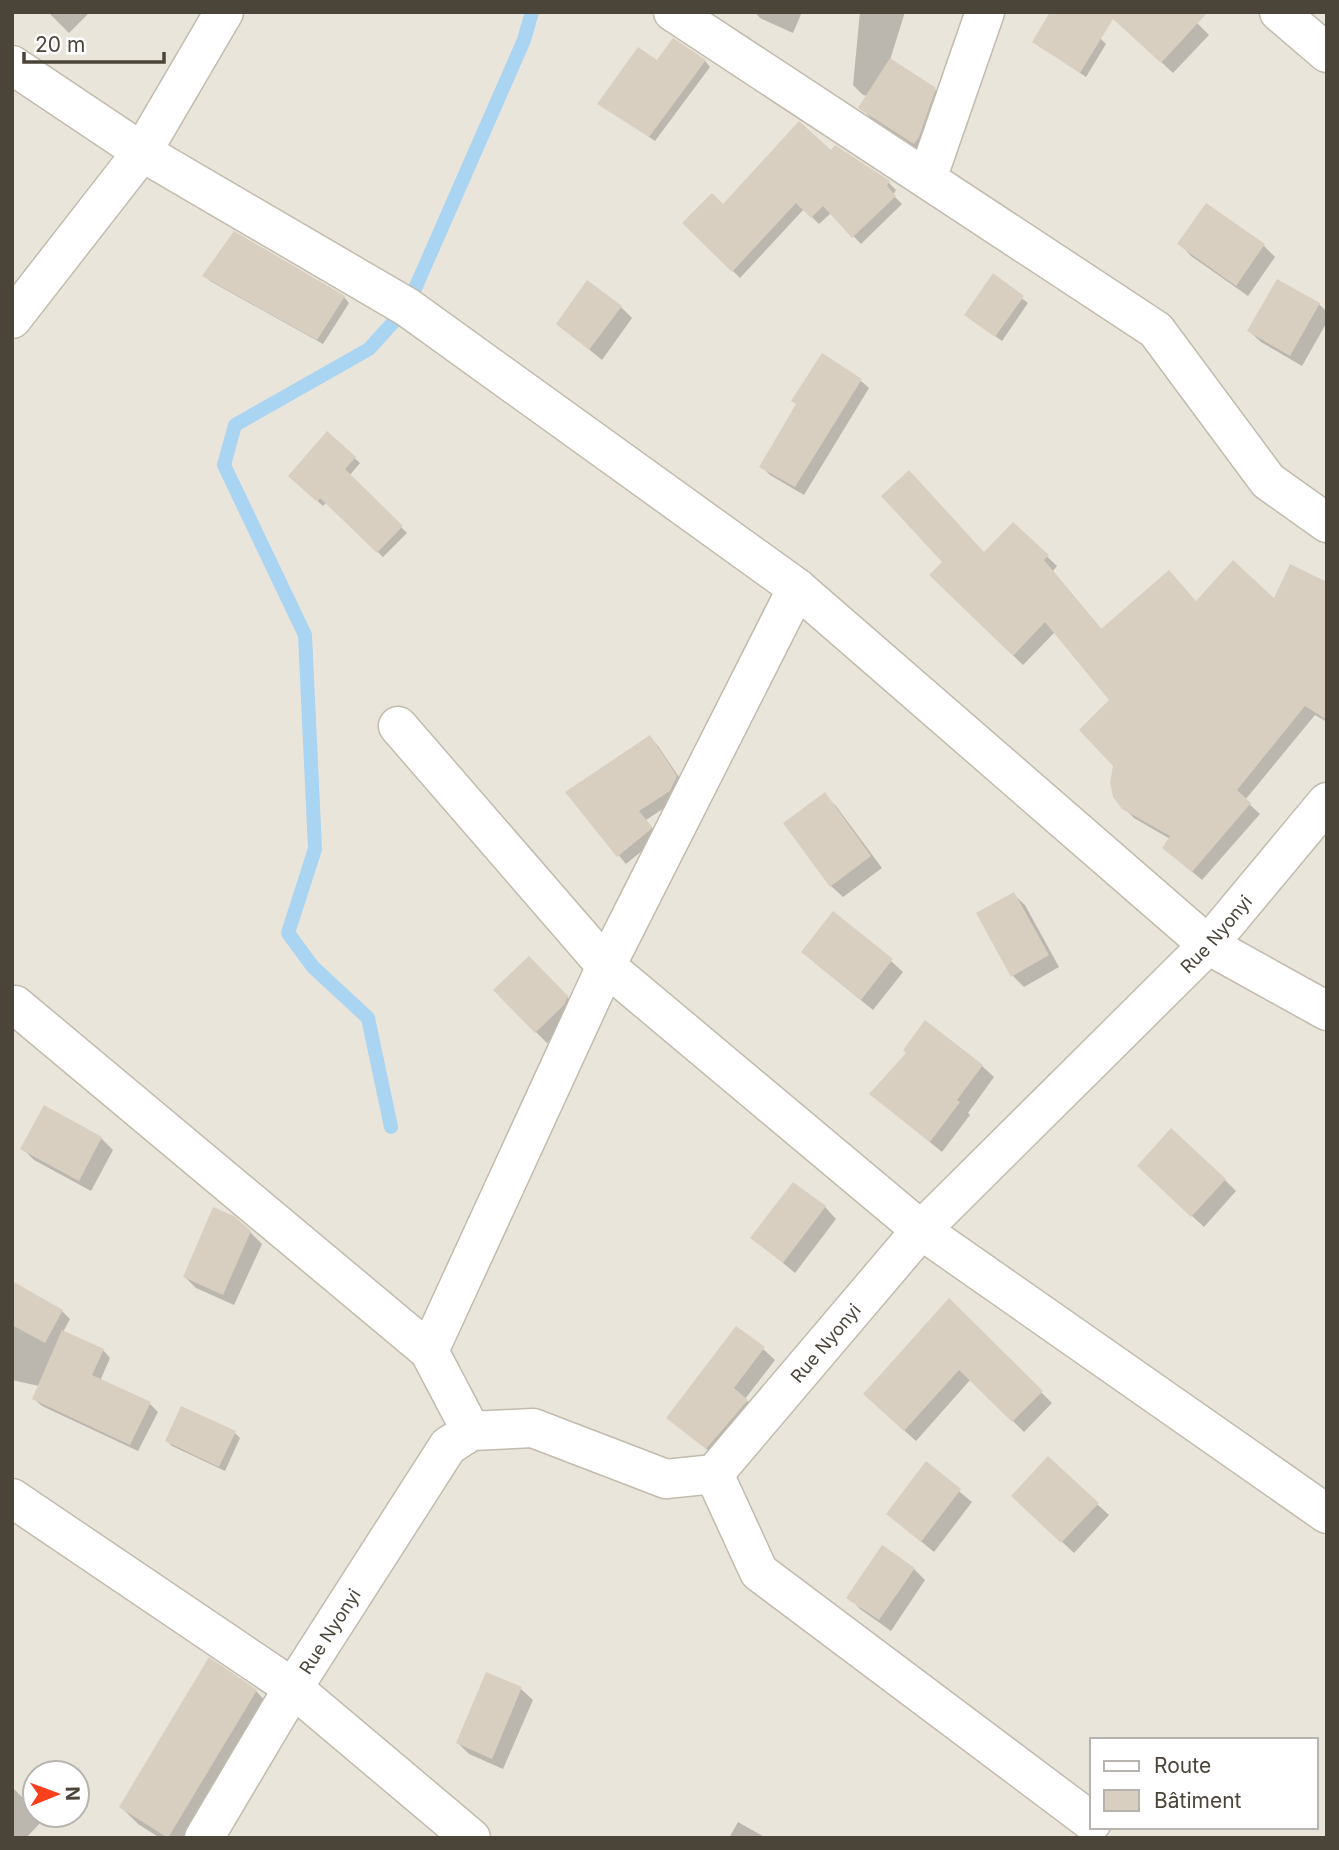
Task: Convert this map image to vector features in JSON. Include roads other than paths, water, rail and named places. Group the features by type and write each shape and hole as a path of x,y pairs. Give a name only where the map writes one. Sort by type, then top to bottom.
{"street":[{"path":"12,319 142,152 224,12"},
{"path":"673,12 1156,330 1268,481 1327,523"},
{"path":"927,179 985,12"},
{"path":"1279,12 1327,53"},
{"path":"12,65 142,152 407,307 797,588 1208,945 1327,1011"},
{"path":"429,1351 606,966 797,588"},
{"path":"398,726 606,966 921,1230 1327,1514"},
{"name":"Rue Nyonyi","path":"714,1474 921,1230 1208,945 1327,802"},
{"path":"15,1005 429,1351 471,1431 533,1428 666,1479 714,1474 759,1572 1090,1820"},
{"name":"Rue Nyonyi","path":"204,1838 293,1688 448,1446 471,1431"},
{"path":"12,1498 293,1688 471,1838"}],"waterway":[{"path":"391,1127 368,1018 313,967 288,933 315,849 305,635 224,465 235,425 369,349 407,307 524,40 532,12"}]}
